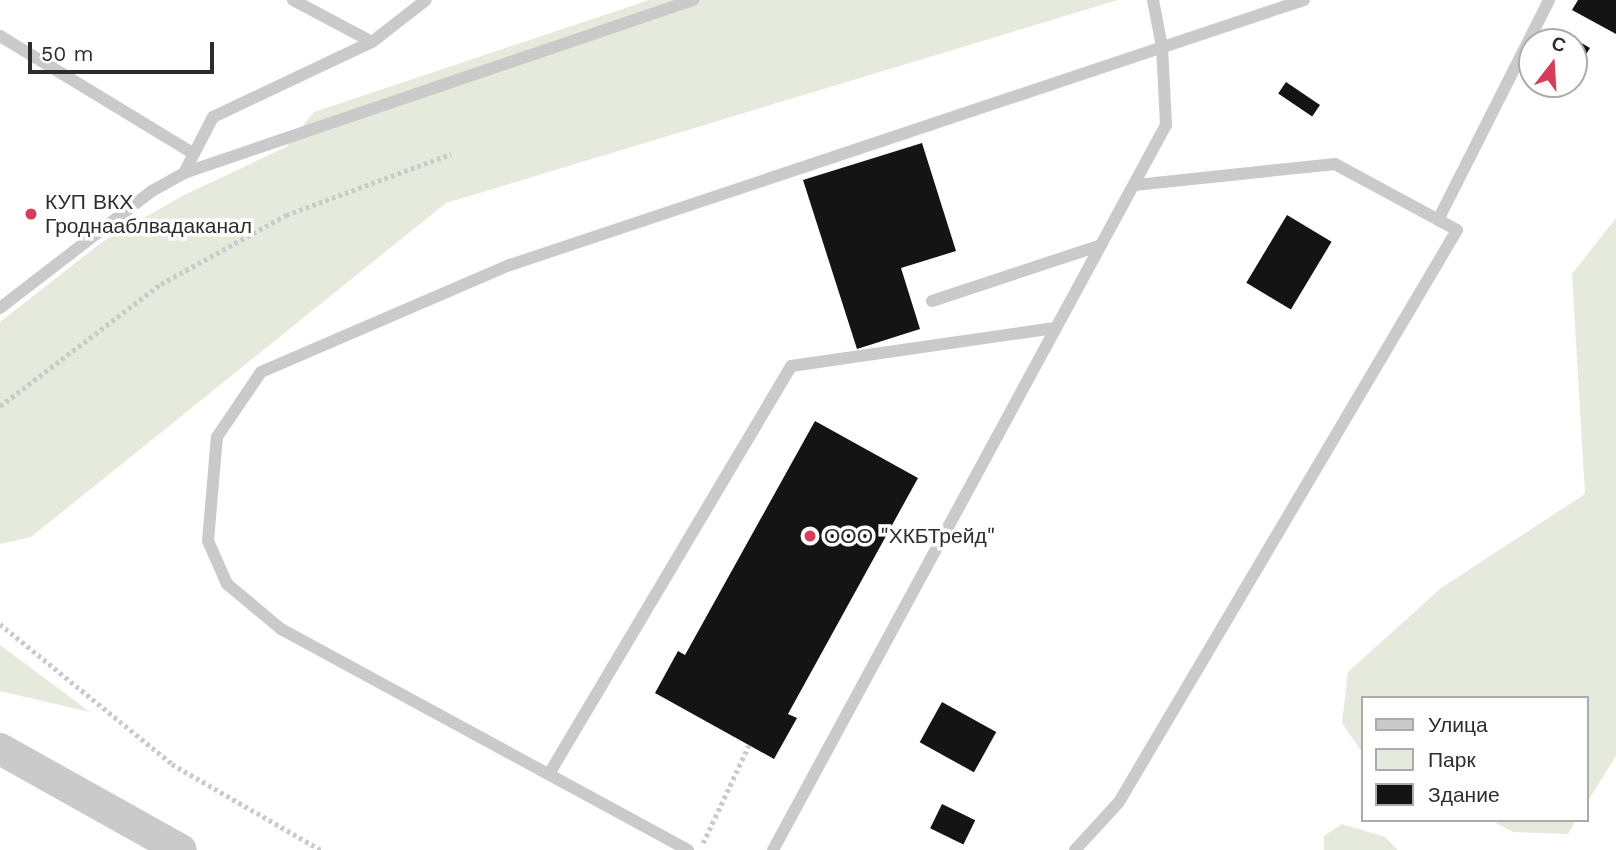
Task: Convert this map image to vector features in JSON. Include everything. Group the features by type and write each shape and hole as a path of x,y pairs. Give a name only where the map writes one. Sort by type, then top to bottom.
{"street":[{"path":"0,749 181,850"}],"lane":[{"path":"293,0 372,42"},
{"path":"184,173 213,117 372,42 426,0"},
{"path":"0,308 152,191 184,173 693,0"},
{"path":"773,850 1166,125 1162,47 1153,0"},
{"path":"688,850 281,629 227,584 208,541 217,437 261,372 510,265 1304,0"},
{"path":"1438,220 1549,0"},
{"path":"0,36 194,154"},
{"path":"1075,850 1119,802 1457,230 1335,164 1134,185"},
{"path":"932,301 1101,245"},
{"path":"549,775 791,366 1056,328"}],"path":[{"path":"0,405 162,284 286,215 451,154"},
{"path":"0,624 172,764 321,850"},
{"path":"700,850 749,745"}],"green space":[{"path":"649,0 1118,0 446,203 31,537 0,544 0,322 102,242 182,196 286,147 314,112"},
{"path":"1616,218 1616,756 1588,801 1588,696 1360,696 1360,749 1342,723 1348,672 1441,588 1585,494 1572,274"},
{"path":"0,645 90,712 0,691"},
{"path":"1494,822 1575,822 1568,834 1513,832"},
{"path":"1342,824 1385,837 1398,850 1324,850 1324,836"}],"building":[{"path":"1578,0 1616,0 1616,34 1572,10"},
{"path":"1286,82 1320,105 1312,117 1278,94"},
{"path":"922,143 956,251 901,268 920,329 857,349 803,180"},
{"path":"1287,215 1332,242 1291,309 1246,283"},
{"path":"815,421 918,478 788,714 797,718 774,759 655,693 678,651 685,655"},
{"path":"942,702 996,732 974,772 920,742"},
{"path":"942,804 975,820 963,844 930,828"}],"place":[{"name":"КУП ВКХ Гроднааблвадаканал","path":"31,214"},
{"name":"ООО \"ХКБТрейд\"","path":"810,536"}]}
